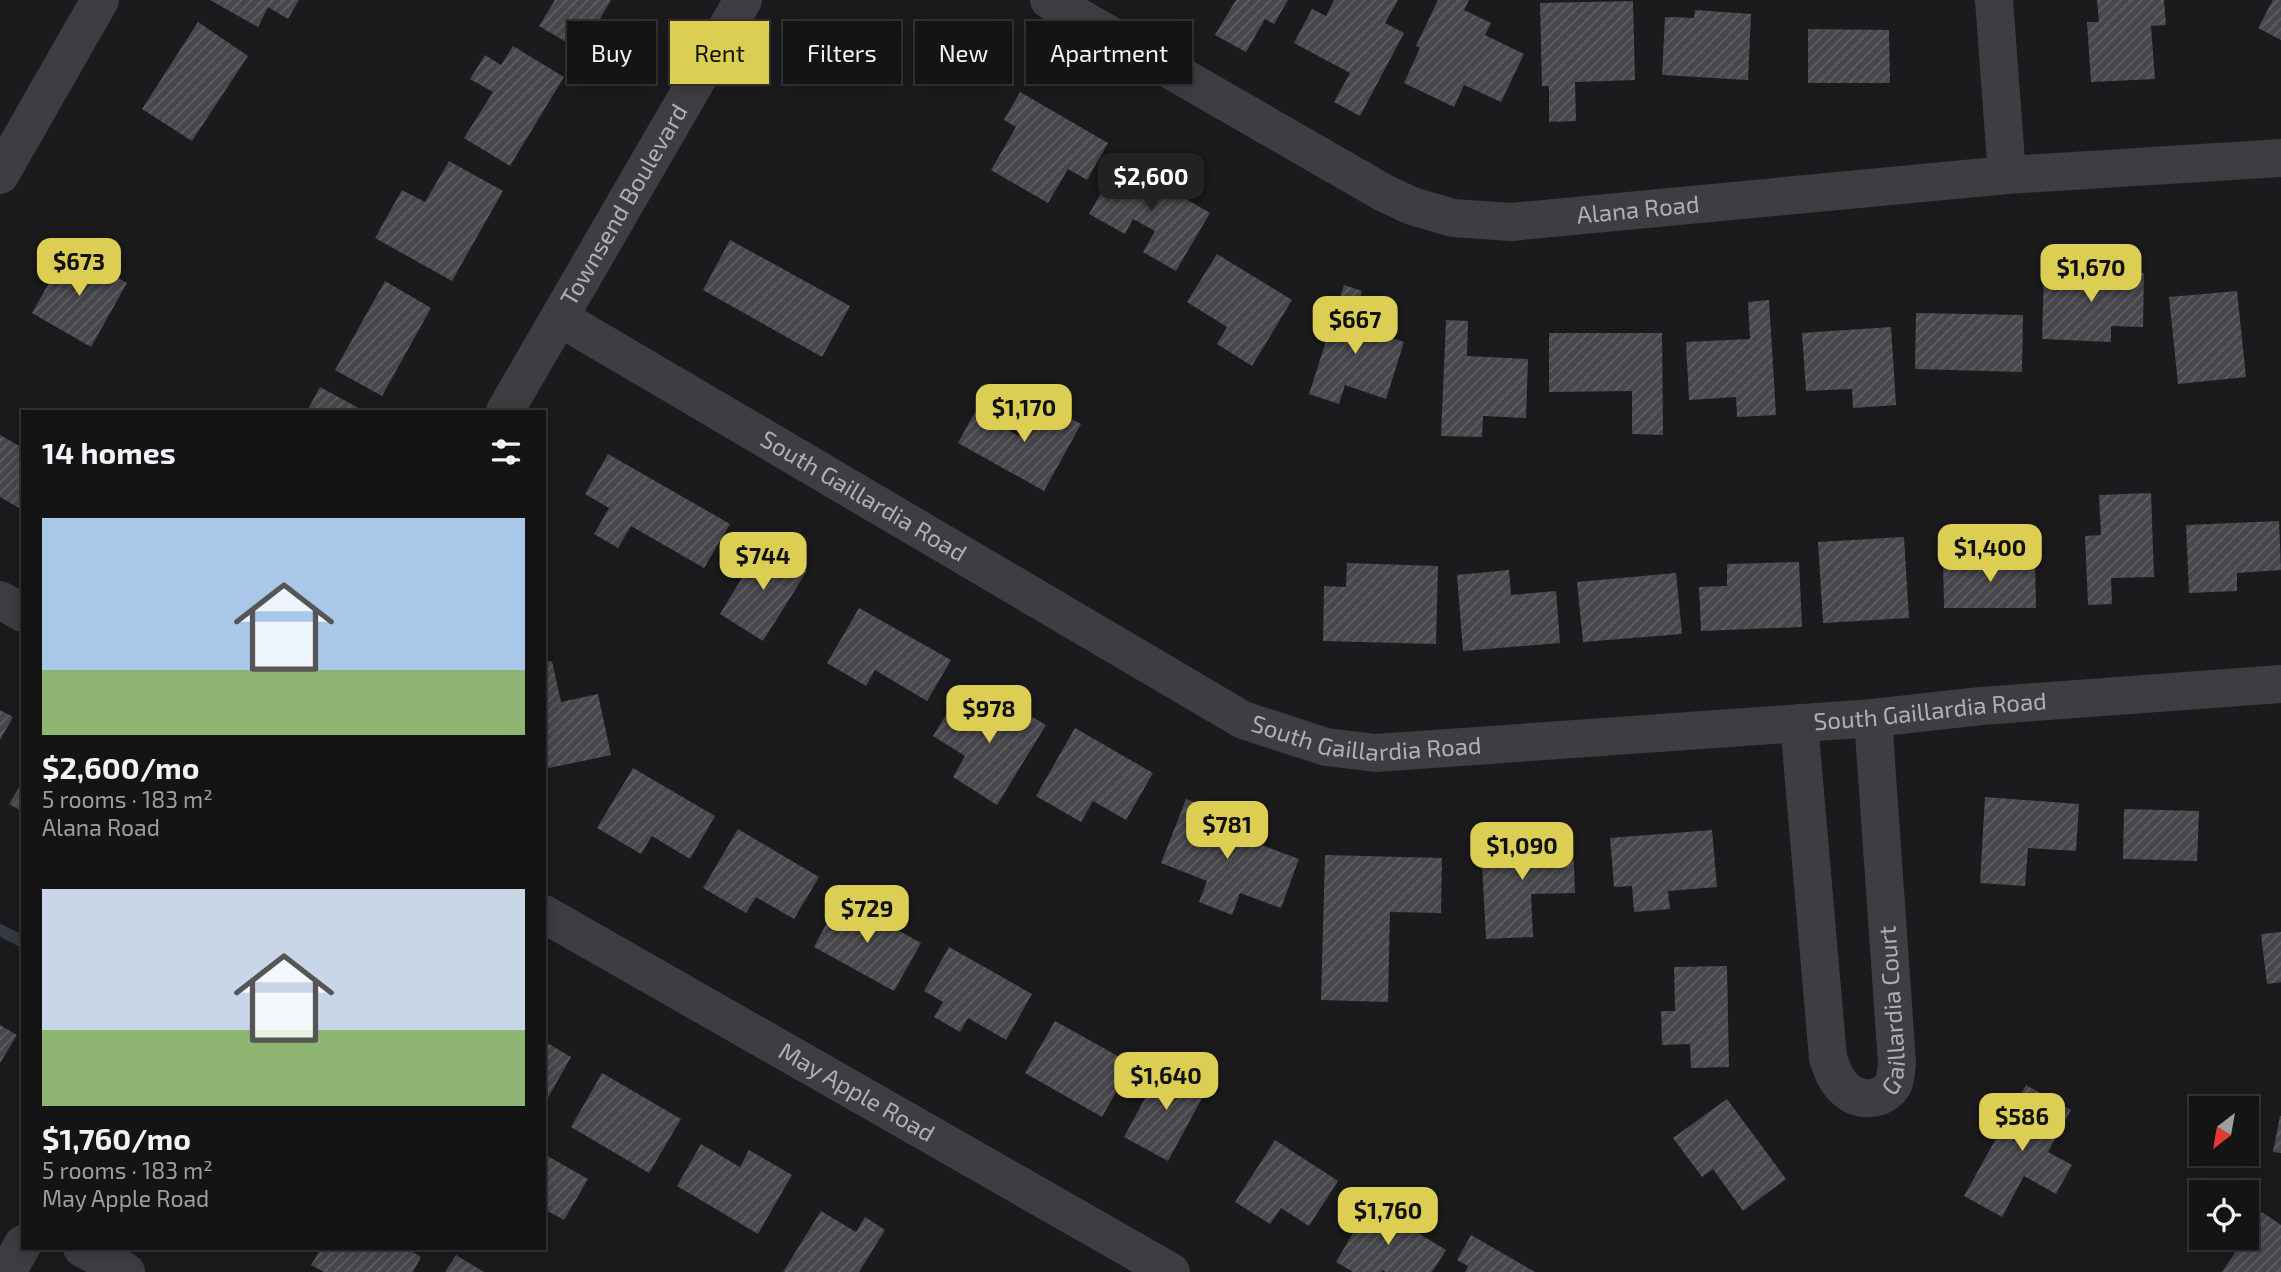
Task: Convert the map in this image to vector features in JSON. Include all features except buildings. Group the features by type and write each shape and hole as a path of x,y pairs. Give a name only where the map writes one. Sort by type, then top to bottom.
{"street":[{"path":"0,175 100,0"},
{"name":"Townsend Boulevard","path":"506,410 743,0"},
{"name":"Alana Road","path":"1049,0 1384,193 1412,206 1453,218 1511,222 2007,175 2281,158"},
{"path":"1994,0 2007,175"},
{"name":"South Gaillardia Road","path":"560,318 1243,720 1326,747 1376,753 1873,718 1981,706 2281,684"},
{"path":"0,600 21,613"},
{"name":"Gaillardia Court","path":"1799,723 1828,1058 1835,1077 1845,1089 1861,1099 1883,1096 1894,1083 1897,1063 1873,718"},
{"name":"May Apple Road","path":"546,915 1171,1272"},
{"path":"86,1250 126,1272"}],"waterway":[{"path":"0,930 21,941"}]}
